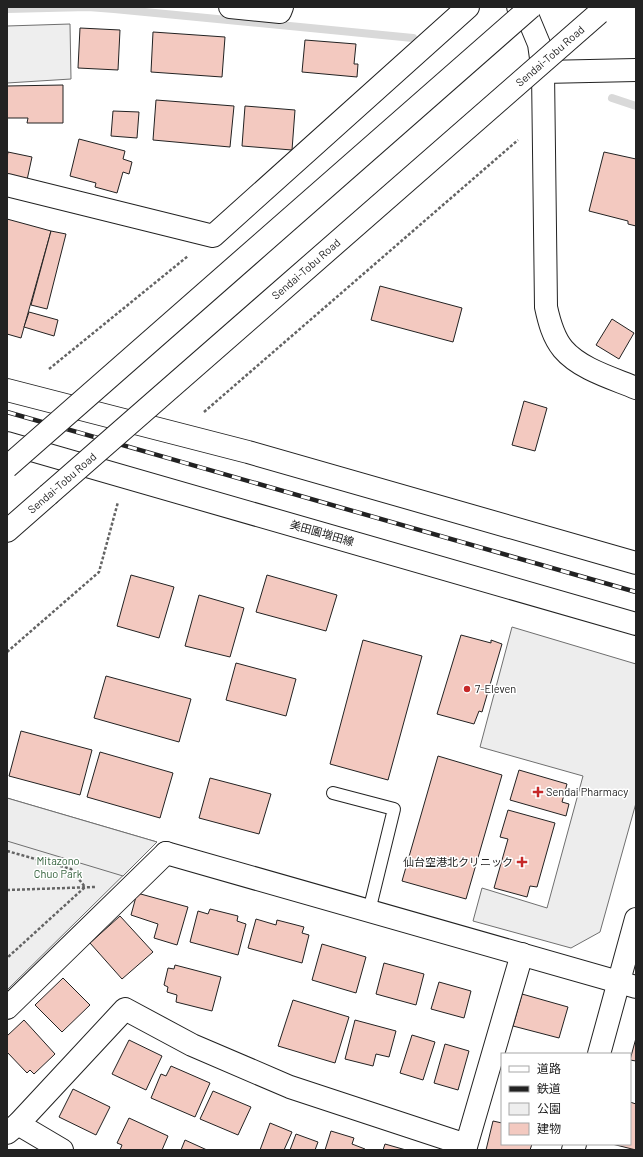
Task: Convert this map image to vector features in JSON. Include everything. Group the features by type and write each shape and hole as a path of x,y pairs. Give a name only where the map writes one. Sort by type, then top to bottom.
{"main road":[{"path":"230,7 280,12 282,7"},
{"path":"7,185 212,236 468,7"},
{"path":"518,7 529,20 539,44 543,72 546,307 549,322 563,349 575,360 600,374 636,388"},
{"path":"7,467 531,7"},
{"name":"Sendai-Tobu Road","path":"7,531 602,10"},
{"path":"543,72 636,70"},
{"path":"7,390 248,452 636,562"},
{"name":"美田園増田線","path":"7,443 636,624"},
{"path":"7,1008 166,853 627,985"},
{"path":"599,1053 627,985 636,919"},
{"path":"62,1150 13,1128 125,1009 192,1045 290,1087 465,1147 522,954"}],"lane":[{"path":"332,793 394,809 369,911"}],"path":[{"path":"204,412 543,118"},
{"path":"49,369 212,236"},
{"path":"7,652 99,572 118,502"},
{"path":"7,851 71,869 85,887"},
{"path":"7,958 85,887"},
{"path":"7,890 130,887"}],"green space":[{"path":"70,24 71,79 7,83 7,26"},
{"name":"Mitazono Chuo Park","path":"7,798 157,842 7,990"}],"shaded area":[{"path":"512,627 636,664 636,803 600,932 571,948 473,921 482,888 547,908 583,776 480,747"},
{"path":"7,798 157,842 123,876 7,841"}],"building":[{"path":"80,28 120,30 118,70 78,68"},
{"path":"153,32 225,37 222,77 151,72"},
{"path":"305,40 356,44 354,64 358,64 357,77 302,72"},
{"path":"63,85 63,123 27,123 28,118 7,118 7,86"},
{"path":"156,100 234,106 230,147 153,140"},
{"path":"245,106 295,110 292,150 242,146"},
{"path":"113,111 139,112 137,138 111,136"},
{"path":"79,139 125,151 123,159 132,162 129,174 123,172 117,193 95,187 96,183 70,176"},
{"path":"8,152 32,157 27,180 7,175"},
{"path":"604,152 636,159 636,226 628,224 628,221 589,211"},
{"path":"7,219 51,231 21,338 7,334"},
{"path":"51,231 66,234 47,309 31,305"},
{"path":"380,286 462,308 453,342 371,320"},
{"path":"29,312 58,320 54,336 24,327"},
{"path":"612,319 634,333 619,359 596,345"},
{"path":"524,401 547,408 535,451 512,445"},
{"path":"131,575 174,587 159,638 117,626"},
{"path":"267,575 337,595 326,631 256,612"},
{"path":"199,595 244,608 230,657 185,646"},
{"name":"7-Eleven","path":"461,635 491,643 491,640 502,644 482,712 479,711 474,724 437,714"},
{"path":"363,640 422,656 388,780 330,764"},
{"path":"236,663 296,679 286,716 226,700"},
{"path":"106,676 191,699 179,742 94,718"},
{"path":"21,731 92,750 80,795 9,776"},
{"path":"100,752 173,773 160,818 87,797"},
{"path":"438,756 502,775 466,899 402,881"},
{"name":"Sendai Pharmacy","path":"519,770 567,784 562,802 569,804 566,816 510,800"},
{"path":"210,778 271,794 259,834 199,818"},
{"name":"仙台空港北クリニック","path":"508,810 555,823 537,887 530,886 527,897 494,888 508,839 500,837"},
{"path":"137,893 188,907 177,945 154,938 158,924 131,915"},
{"path":"210,909 238,916 237,921 246,924 238,955 190,942 198,911 208,914"},
{"path":"120,916 153,952 122,979 90,943"},
{"path":"256,919 276,925 277,920 304,927 302,933 309,935 302,963 248,948"},
{"path":"322,944 366,957 356,993 312,980"},
{"path":"384,963 424,974 416,1005 376,994"},
{"path":"175,965 221,977 212,1011 176,1002 177,995 167,992 168,987 164,985 168,968 174,969"},
{"path":"63,978 90,1005 62,1032 35,1005"},
{"path":"439,982 471,991 464,1018 431,1009"},
{"path":"522,994 568,1007 559,1038 513,1026"},
{"path":"293,1000 349,1017 335,1063 278,1046"},
{"path":"24,1020 55,1054 34,1074 30,1070 27,1073 7,1052 7,1036"},
{"path":"355,1020 396,1031 389,1057 376,1054 373,1066 345,1059"},
{"path":"412,1035 435,1042 423,1080 400,1073"},
{"path":"636,1038 636,1061 631,1060"},
{"path":"129,1040 162,1056 146,1090 112,1074"},
{"path":"445,1044 469,1051 458,1090 434,1083"},
{"path":"171,1066 210,1083 195,1117 151,1098 161,1074 166,1076"},
{"path":"73,1089 110,1107 96,1135 59,1117"},
{"path":"213,1091 251,1107 238,1135 200,1119"},
{"path":"631,1102 636,1104 636,1150 616,1145 631,1145"},
{"path":"129,1118 168,1136 162,1150 120,1150 122,1145 117,1143"},
{"path":"493,1121 501,1123 501,1145 532,1145 530,1150 486,1150"},
{"path":"270,1123 292,1132 284,1150 260,1150"},
{"path":"331,1131 354,1138 352,1144 365,1150 325,1150"},
{"path":"296,1134 318,1142 315,1150 290,1150"},
{"path":"185,1140 207,1150 181,1150"},
{"path":"385,1144 406,1150 383,1150"}],"waterway":[{"path":"7,9 88,7 413,38"},
{"path":"612,98 636,106"}],"railway":[{"path":"7,412 636,592"}],"place":[{"name":"7-Eleven","path":"467,689"},
{"name":"Sendai Pharmacy","path":"538,792"},
{"name":"仙台空港北クリニック","path":"522,862"}]}
